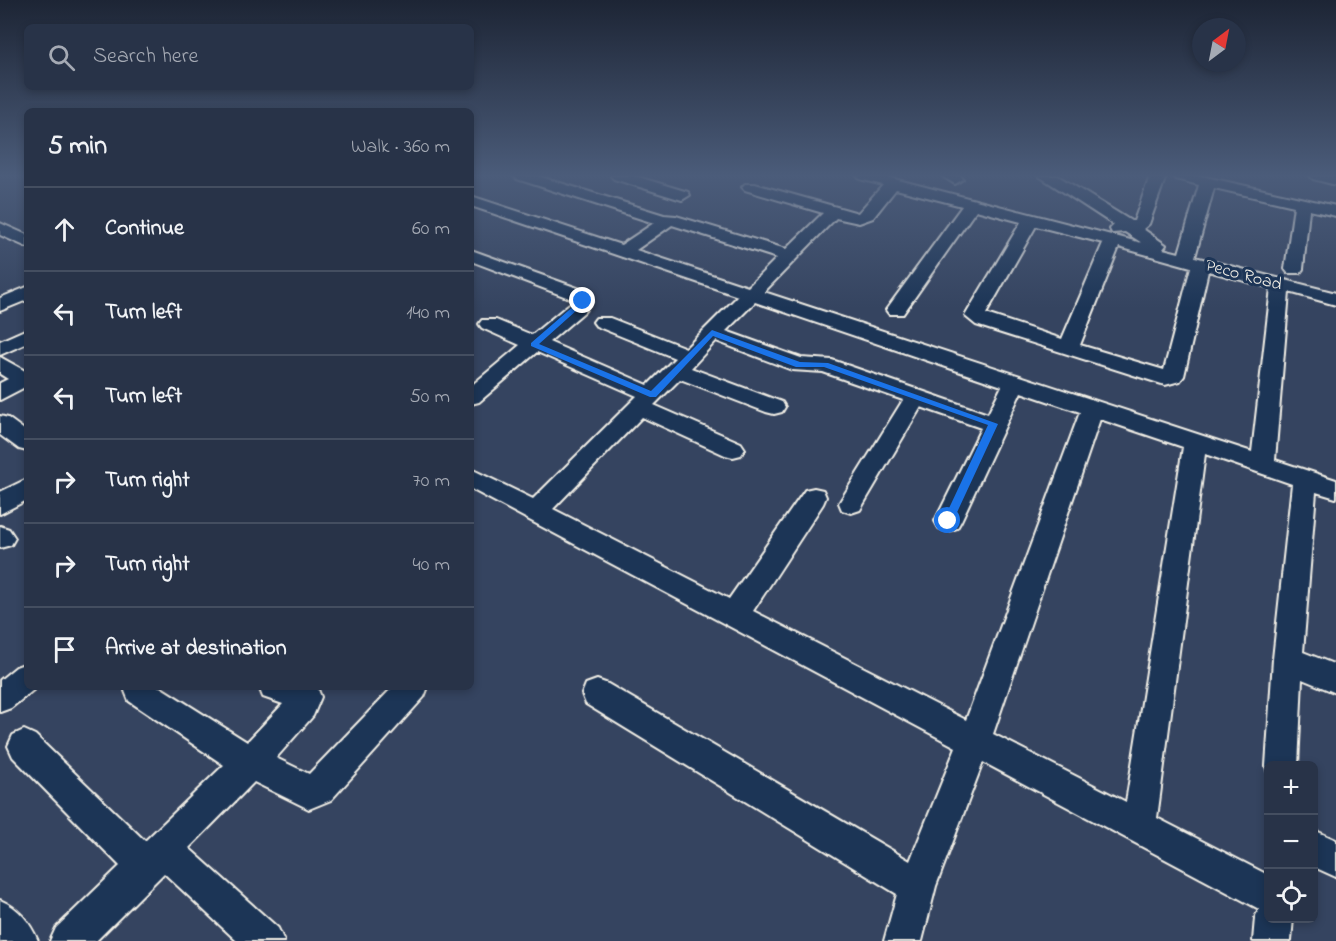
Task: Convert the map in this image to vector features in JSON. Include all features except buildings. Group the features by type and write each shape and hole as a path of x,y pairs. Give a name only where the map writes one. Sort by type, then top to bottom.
{"street":[{"path":"528,220 1336,489"},
{"path":"625,250 665,221 670,220"},
{"path":"678,220 789,256"},
{"path":"536,511 825,220"},
{"path":"896,310 961,220"},
{"path":"1030,220 975,316 983,321 1170,378 1173,376 1187,260 1198,220"},
{"name":"Peco Road","path":"1037,220 1120,232 1151,250 1187,260 1288,276 1336,299"},
{"path":"1101,220 1120,232 1187,260"},
{"path":"1104,220 1120,232"},
{"path":"1069,348 1120,232 1141,224 1142,220"},
{"path":"1263,464 1288,276 1299,220"},
{"path":"0,228 24,240"},
{"path":"474,256 576,294 583,301 534,344 479,379"},
{"path":"0,305 24,293"},
{"path":"603,322 774,407"},
{"path":"489,324 534,344 646,401 733,449"},
{"path":"712,333 799,365 825,365 993,424"},
{"path":"0,349 24,337"},
{"path":"0,364 20,377 14,390"},
{"path":"948,521 1015,381"},
{"path":"851,503 916,397"},
{"path":"903,941 918,886 975,740 1093,407"},
{"path":"0,424 24,441"},
{"path":"1139,826 1195,441"},
{"path":"1282,761 1287,658 1305,477"},
{"path":"474,480 1264,891"},
{"path":"0,504 24,490"},
{"path":"735,614 814,497"},
{"path":"1287,658 1336,679"},
{"path":"0,698 24,679"},
{"path":"69,941 250,763 302,706 306,697 298,691 281,690"},
{"path":"140,691 250,763 309,792 319,788 410,690"},
{"path":"597,694 918,886"},
{"path":"24,746 154,857 265,941"},
{"path":"1318,850 1336,859"},
{"path":"0,919 19,941"},
{"path":"1272,941 1274,923"}],"route":[{"path":"583,301 534,344 653,395 712,333 799,365 806,366 816,363 825,365 993,424 948,521"}]}
